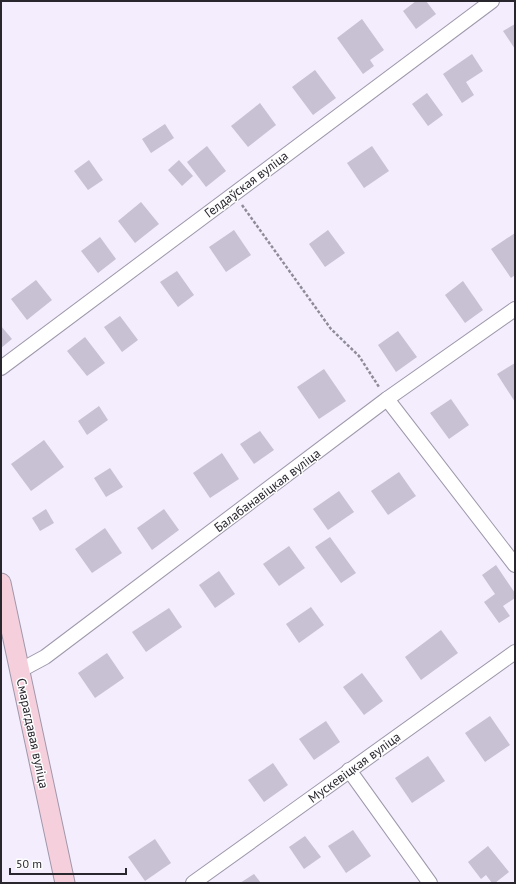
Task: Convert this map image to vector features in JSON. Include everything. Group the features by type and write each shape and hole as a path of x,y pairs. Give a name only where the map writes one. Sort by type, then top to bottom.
{"street":[{"name":"Гелдаўская вуліца","path":"1,368 233,193 492,1"},
{"name":"Балабанавіцкая вуліца","path":"19,671 45,657 387,399 515,309"},
{"path":"387,399 515,565"},
{"name":"Смарагдавая вуліца","path":"1,584 65,883"},
{"name":"Мускевіцкая вуліца","path":"193,883 515,652"},
{"path":"349,770 430,883"}],"path":[{"path":"233,193 331,329 359,356 387,399"}],"building":[{"path":"416,1 426,1 436,14 416,29 403,11"},
{"path":"362,19 384,50 370,60 374,66 363,74 337,38"},
{"path":"515,24 515,49 503,31"},
{"path":"472,54 483,71 466,82 474,95 462,103 443,74"},
{"path":"315,70 336,98 313,115 292,87"},
{"path":"427,93 443,115 428,126 412,104"},
{"path":"260,103 276,125 248,147 231,126"},
{"path":"165,124 174,138 151,153 142,139"},
{"path":"207,146 226,171 206,187 187,162"},
{"path":"372,146 389,171 364,188 347,163"},
{"path":"89,160 103,180 88,190 74,171"},
{"path":"179,160 193,176 182,186 168,170"},
{"path":"141,202 159,224 135,243 118,221"},
{"path":"234,230 251,255 226,272 209,247"},
{"path":"328,230 345,253 325,267 309,244"},
{"path":"515,233 515,275 511,278 491,249"},
{"path":"100,237 116,259 98,273 81,251"},
{"path":"177,271 194,295 178,307 160,282"},
{"path":"36,280 52,300 27,320 11,299"},
{"path":"463,281 483,310 465,323 445,295"},
{"path":"120,316 138,340 122,352 104,327"},
{"path":"1,326 12,339 1,348"},
{"path":"398,331 417,357 396,372 378,345"},
{"path":"85,337 105,363 87,376 67,351"},
{"path":"515,363 515,402 497,374"},
{"path":"324,369 346,401 319,419 297,387"},
{"path":"451,399 469,425 449,439 430,413"},
{"path":"99,406 108,420 87,435 78,421"},
{"path":"260,431 274,450 254,464 240,444"},
{"path":"44,440 64,467 31,491 11,464"},
{"path":"222,453 239,479 210,498 193,473"},
{"path":"110,468 123,487 106,497 94,478"},
{"path":"399,472 416,496 388,515 371,491"},
{"path":"339,491 354,512 328,530 313,509"},
{"path":"46,509 54,523 40,531 32,518"},
{"path":"164,509 179,530 152,550 137,528"},
{"path":"105,528 122,553 92,573 75,549"},
{"path":"330,537 356,573 341,583 315,547"},
{"path":"289,546 305,568 279,586 263,564"},
{"path":"496,565 515,593 515,598 503,606 510,616 499,623 484,602 495,594 482,575"},
{"path":"219,571 235,594 215,608 199,585"},
{"path":"311,607 324,625 299,643 286,624"},
{"path":"169,608 182,627 146,652 132,632"},
{"path":"441,630 458,653 421,680 405,657"},
{"path":"107,653 124,678 95,698 78,673"},
{"path":"362,673 383,701 364,715 343,687"},
{"path":"490,716 510,745 485,762 465,733"},
{"path":"326,721 340,742 314,760 299,739"},
{"path":"428,756 445,781 412,803 395,778"},
{"path":"273,763 288,785 264,802 248,780"},
{"path":"353,830 371,856 346,873 328,846"},
{"path":"305,836 321,857 304,869 289,847"},
{"path":"155,839 171,863 145,881 128,857"},
{"path":"488,846 509,872 495,883 492,883 486,875 481,879 468,862"},
{"path":"254,874 261,883 240,883"}]}
